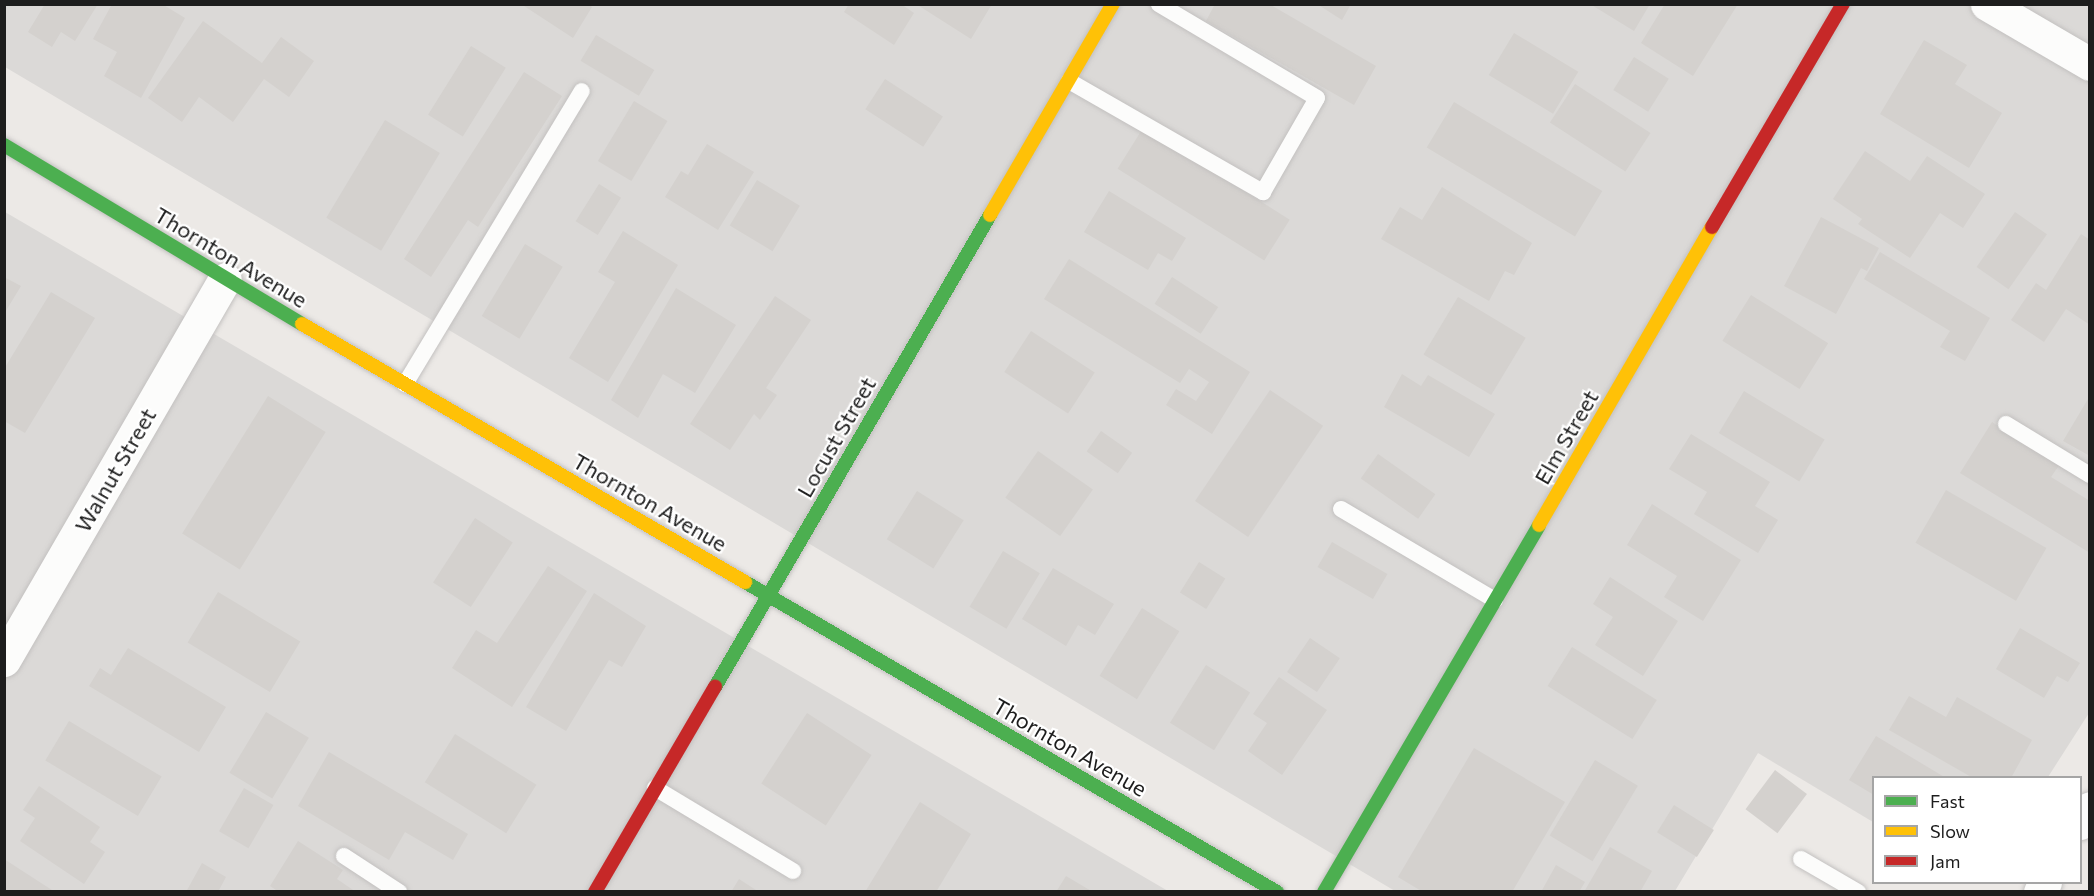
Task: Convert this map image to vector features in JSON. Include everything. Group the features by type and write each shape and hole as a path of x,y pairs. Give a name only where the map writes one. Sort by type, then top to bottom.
{"street":[{"name":"Locust Street","path":"596,891 1113,4"},
{"name":"Elm Street","path":"1324,891 1843,4"},
{"path":"1987,4 2090,64"},
{"name":"Thornton Avenue","path":"4,145 225,279 1277,891"},
{"name":"Walnut Street","path":"4,660 225,279"}],"lane":[{"path":"1069,81 1263,192 1317,98 1159,4"},
{"path":"405,384 582,91"},
{"path":"2006,424 2090,475"},
{"path":"1341,509 1495,600"},
{"path":"655,788 793,871"},
{"path":"344,856 399,891"},
{"path":"1801,859 1858,891"}],"shaded area":[{"path":"5,4 2089,5 2089,713 2049,776 1872,776 1872,821 1758,753 1675,891 1395,891 5,67"},
{"path":"5,212 1168,891 5,891"}],"building":[{"path":"45,4 98,4 75,41 61,32 52,47 28,32"},
{"path":"112,4 162,4 185,18 141,98 104,76 117,52 93,39"},
{"path":"521,4 588,4 592,7 573,38"},
{"path":"849,4 901,4 914,13 894,45 844,12"},
{"path":"916,4 992,4 971,39"},
{"path":"1215,4 1269,4 1376,66 1354,105 1206,21"},
{"path":"1317,4 1351,4 1342,20"},
{"path":"1590,4 1650,4 1634,31"},
{"path":"1665,4 1738,4 1693,76 1641,43"},
{"path":"203,21 262,63 281,37 314,61 289,97 264,79 233,122 199,97 182,122 148,98"},
{"path":"1514,33 1578,72 1553,114 1489,75"},
{"path":"596,35 654,70 639,96 581,61"},
{"path":"1924,40 1967,65 1955,84 2002,113 1969,168 1880,114"},
{"path":"471,46 506,68 463,136 428,115"},
{"path":"1634,57 1669,79 1648,112 1613,90"},
{"path":"524,72 562,96 478,227 468,220 431,277 404,259"},
{"path":"885,79 943,117 923,147 865,109"},
{"path":"1575,84 1650,133 1625,172 1550,123"},
{"path":"634,101 667,121 631,181 598,161"},
{"path":"1454,102 1602,191 1575,237 1427,147"},
{"path":"385,120 440,153 381,251 326,218"},
{"path":"1143,128 1290,220 1264,260 1118,169"},
{"path":"707,144 754,172 718,230 665,197 681,171 688,175"},
{"path":"1865,151 1910,181 1927,156 1985,194 1963,228 1940,213 1910,258 1858,224 1862,219 1833,199"},
{"path":"757,180 800,206 773,251 730,225"},
{"path":"599,184 621,198 598,235 576,221"},
{"path":"1442,187 1532,243 1514,275 1505,271 1489,301 1381,239 1400,207 1422,220"},
{"path":"1109,191 1186,238 1172,261 1158,253 1148,270 1084,232"},
{"path":"2015,212 2047,234 2009,289 1977,267"},
{"path":"1821,217 1879,248 1867,271 1861,268 1836,314 1784,286"},
{"path":"623,231 678,265 608,382 569,358 615,282 598,272"},
{"path":"2081,234 2090,240 2090,325 2066,309 2044,342 2011,320 2036,283 2046,290"},
{"path":"525,244 563,267 519,339 482,316"},
{"path":"1880,252 1990,318 1965,361 1940,347 1950,331 1864,279"},
{"path":"1069,259 1250,372 1212,434 1166,405 1176,389 1196,401 1209,382 1189,369 1180,383 1044,299"},
{"path":"4,277 21,286 4,314"},
{"path":"1172,277 1218,307 1201,334 1155,304"},
{"path":"676,288 736,325 695,393 663,374 638,418 611,400"},
{"path":"51,292 95,318 25,433 4,421 4,369"},
{"path":"1751,295 1828,343 1800,389 1722,341"},
{"path":"775,296 811,320 766,388 777,395 760,420 754,414 730,450 690,424"},
{"path":"1458,297 1526,338 1491,395 1423,354"},
{"path":"1031,331 1095,372 1068,413 1004,372"},
{"path":"1402,374 1421,386 1428,375 1495,414 1469,457 1384,407"},
{"path":"1270,390 1323,426 1248,537 1195,501"},
{"path":"1744,391 1825,439 1799,481 1719,433"},
{"path":"268,396 326,432 240,569 182,533"},
{"path":"2088,399 2090,400 2090,456 2063,441"},
{"path":"1992,422 2060,464 2051,477 2090,501 2090,553 1960,473"},
{"path":"1101,431 1132,453 1118,473 1087,451"},
{"path":"1691,434 1770,482 1755,506 1778,520 1758,553 1694,514 1707,492 1669,469"},
{"path":"1038,451 1093,489 1060,536 1005,498"},
{"path":"1378,454 1435,494 1418,519 1361,479"},
{"path":"1946,490 2046,548 2016,601 1916,543"},
{"path":"917,491 964,520 933,568 887,539"},
{"path":"1652,504 1741,560 1703,621 1664,597 1677,576 1627,545"},
{"path":"475,518 513,543 471,607 433,583"},
{"path":"1332,542 1387,574 1373,599 1318,567"},
{"path":"1003,551 1040,573 1006,629 970,607"},
{"path":"1199,562 1225,578 1206,609 1180,593"},
{"path":"548,566 587,591 512,707 452,668 476,630 497,643"},
{"path":"1053,568 1114,604 1095,635 1078,625 1066,646 1022,619"},
{"path":"1610,577 1678,621 1643,676 1595,645 1613,617 1593,604"},
{"path":"218,592 300,641 270,692 188,643"},
{"path":"594,593 646,626 622,667 609,660 566,731 526,707"},
{"path":"1142,608 1179,631 1137,699 1100,676"},
{"path":"2020,628 2080,663 2068,682 2057,676 2044,698 1996,669"},
{"path":"1310,638 1340,658 1317,692 1287,672"},
{"path":"1572,647 1657,700 1632,739 1548,686"},
{"path":"128,648 226,707 199,752 89,686 100,668 111,675"},
{"path":"1206,665 1250,693 1214,750 1170,723"},
{"path":"1279,677 1327,710 1282,775 1248,751 1267,723 1253,714"},
{"path":"1909,696 1946,717 1957,697 2032,740 2012,776 1970,776 1889,730"},
{"path":"266,712 309,738 272,799 229,773"},
{"path":"807,713 872,755 826,825 761,783"},
{"path":"69,721 162,777 138,816 45,760"},
{"path":"455,734 536,785 506,833 425,782"},
{"path":"1876,736 1943,776 1872,776 1872,794 1849,780"},
{"path":"1474,748 1565,802 1512,892 1423,892 1398,877"},
{"path":"329,752 468,834 453,860 405,832 389,860 298,806"},
{"path":"1595,760 1638,786 1593,861 1550,835"},
{"path":"1775,770 1807,794 1777,833 1746,809"},
{"path":"39,786 100,827 90,842 105,852 84,884 20,841 35,818 23,810"},
{"path":"244,788 273,805 248,848 219,831"},
{"path":"920,802 971,834 936,892 865,892"},
{"path":"1674,805 1714,830 1697,857 1657,832"},
{"path":"298,841 343,870 337,879 356,892 279,892 270,886"},
{"path":"1610,847 1652,871 1640,892 1584,892"},
{"path":"4,859 55,892 4,892"},
{"path":"202,863 226,877 218,892 186,892"},
{"path":"1556,865 1585,882 1579,892 1541,892"},
{"path":"1066,876 1093,892 1056,892"},
{"path":"739,879 759,892 731,892"}],"traffic: fast":[{"path":"4,145 302,324"},
{"path":"715,687 990,215"},
{"path":"1324,892 1539,525"},
{"path":"745,582 1277,892"}],"traffic: slow":[{"path":"990,215 1113,4"},
{"path":"1539,525 1712,227"},
{"path":"302,324 745,582"}],"traffic: jam":[{"path":"1712,227 1843,4"},
{"path":"595,892 715,687"}]}
